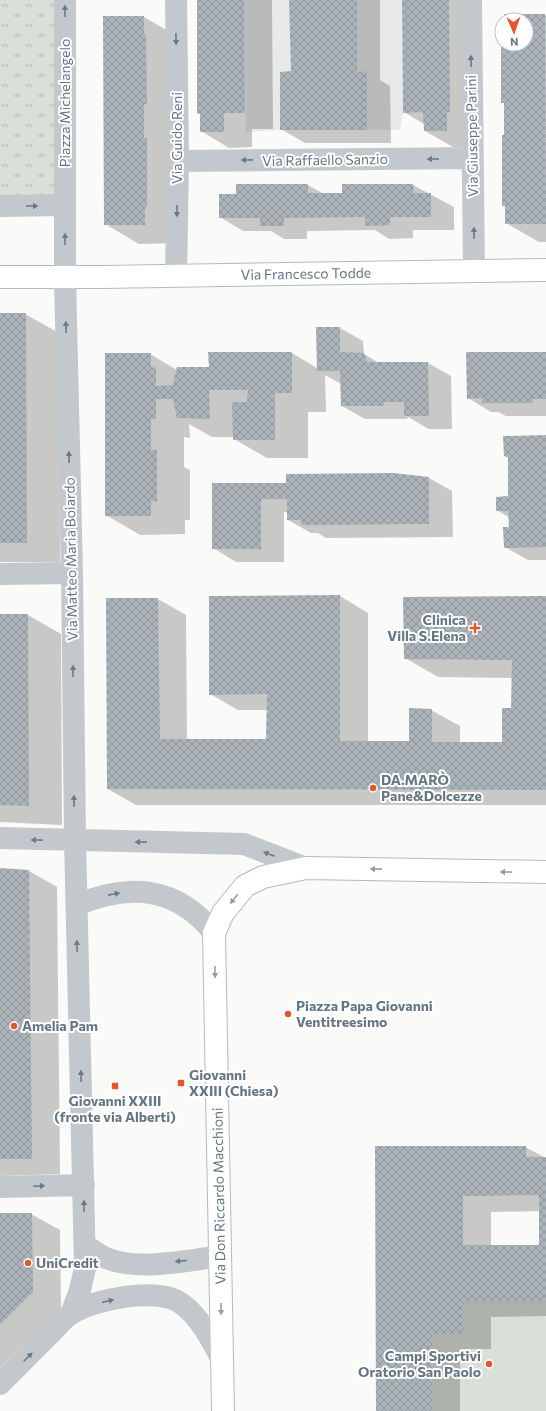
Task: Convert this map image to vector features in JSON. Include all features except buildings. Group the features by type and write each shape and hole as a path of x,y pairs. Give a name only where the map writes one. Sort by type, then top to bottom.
{"street":[{"name":"Piazza Michelangelo","path":"65,0 65,278"},
{"name":"Via Guido Reni","path":"176,0 178,161 176,276"},
{"name":"Via Giuseppe Parini","path":"470,0 474,272"},
{"name":"Via Raffaello Sanzio","path":"178,161 472,158"},
{"path":"0,206 65,206"},
{"name":"Via Francesco Todde","path":"0,277 65,278 546,270"},
{"name":"Via Matteo Maria Boiardo","path":"65,278 72,573 75,840"},
{"path":"0,574 72,573"},
{"path":"0,838 244,844 306,868"},
{"path":"71,1314 80,1290 85,1268 75,840"},
{"path":"77,905 95,898 118,893 147,891 175,901 203,919 214,933 223,913 245,886 263,877 306,868 546,872"},
{"name":"Via Don Riccardo Macchioni","path":"214,933 223,1411"},
{"path":"0,1187 84,1185"},
{"path":"85,1245 106,1258 131,1264 151,1264 220,1256"},
{"path":"0,1384 71,1314 98,1303 127,1296 152,1295 169,1297 182,1304 210,1336 222,1360"}],"shaded area":[{"path":"244,0 402,0 403,113 400,130 280,130 246,132"}],"green space":[{"path":"0,0 59,0 58,197 0,197"},
{"name":"Campi Sportivi Oratorio San Paolo","path":"463,1301 546,1301 546,1411 432,1411 432,1334 463,1333"}],"place":[{"name":"Clinica Villa S.Elena","path":"475,628"},
{"name":"DA.MARÒ Pane&Dolcezze","path":"373,788"},
{"name":"Piazza Papa Giovanni Ventitreesimo","path":"288,1014"},
{"name":"Amelia Pam","path":"14,1026"},
{"name":"Giovanni XXIII (Chiesa)","path":"181,1083"},
{"name":"Giovanni XXIII (fronte via Alberti)","path":"115,1086"},
{"name":"UniCredit","path":"28,1263"},
{"name":"Campi Sportivi Oratorio San Paolo","path":"489,1364"}]}
